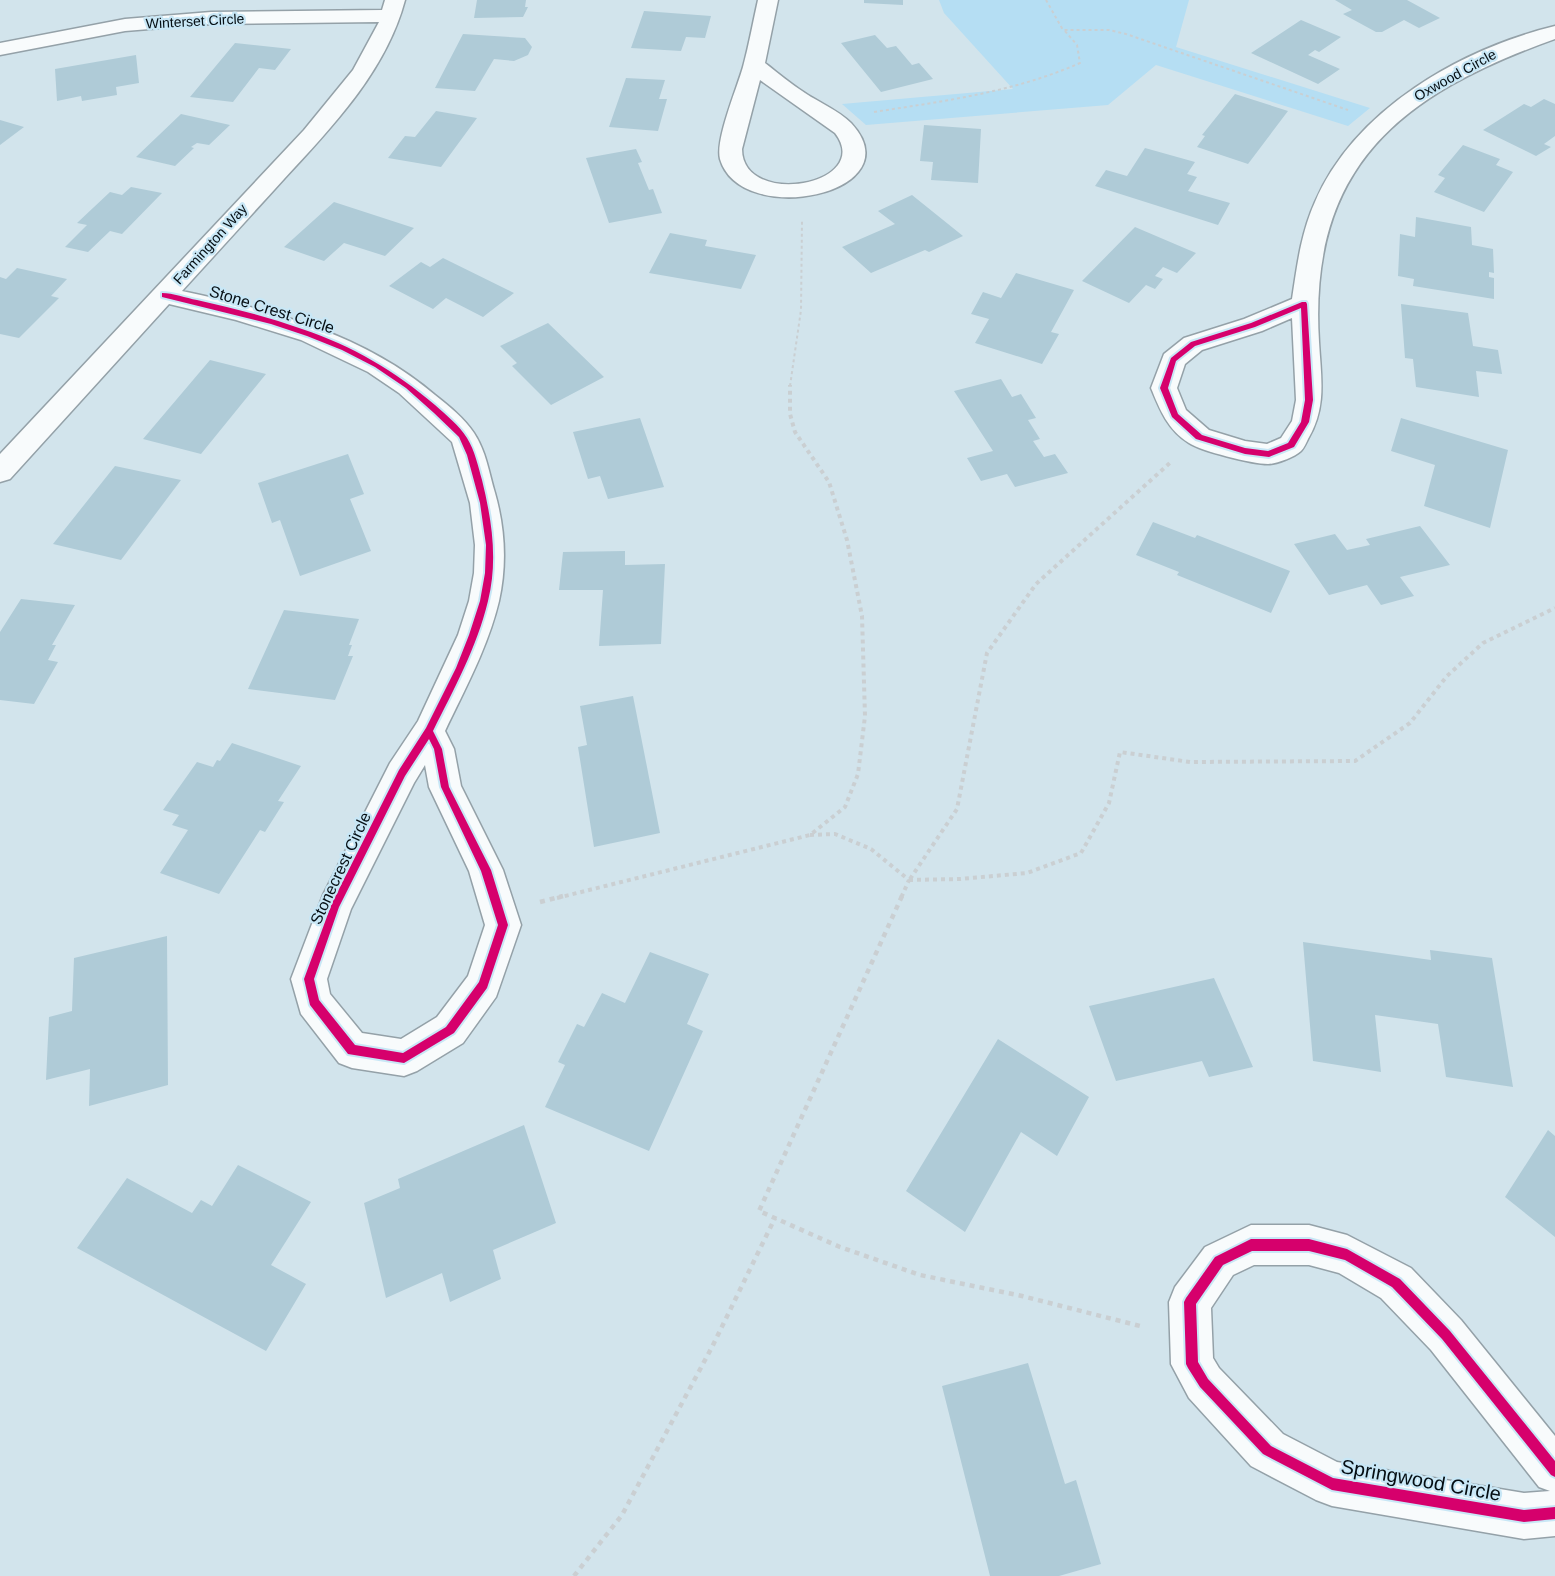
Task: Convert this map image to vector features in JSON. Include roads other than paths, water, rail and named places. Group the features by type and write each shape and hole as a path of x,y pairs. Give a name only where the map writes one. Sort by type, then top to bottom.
{"street":[{"path":"754,64 791,94 844,129 853,144 854,160 848,173 831,183 803,190 779,190 755,185 735,172 731,157 734,134 754,64 768,0"},
{"name":"Winterset Circle","path":"0,49 136,24 394,8"},
{"name":"Farmington Way","path":"0,472 349,92 375,53 394,8"},
{"name":"Oxwood Circle","path":"1304,304 1253,325 1193,344 1173,360 1164,388 1175,415 1199,436 1245,451 1269,454 1291,445 1305,422 1309,400 1304,304 1315,230 1328,194 1358,148 1418,93 1465,66 1505,48 1555,32"},
{"name":"Stone Crest Circle","path":"164,295 225,308 301,331 351,352 398,379 427,402 467,444 486,509 490,532 490,563 484,600 473,640 429,731"},
{"name":"Stonecrest Circle","path":"429,731 438,749 445,787 486,870 503,925 483,985 450,1030 404,1058 352,1050 314,1002 309,979 335,906 402,773 429,731"},
{"name":"Springwood Circle","path":"1555,1471 1439,1327 1396,1282 1347,1255 1310,1245 1251,1245 1219,1261 1190,1302 1192,1364 1204,1383 1267,1449 1332,1484 1524,1516 1555,1514"}]}
